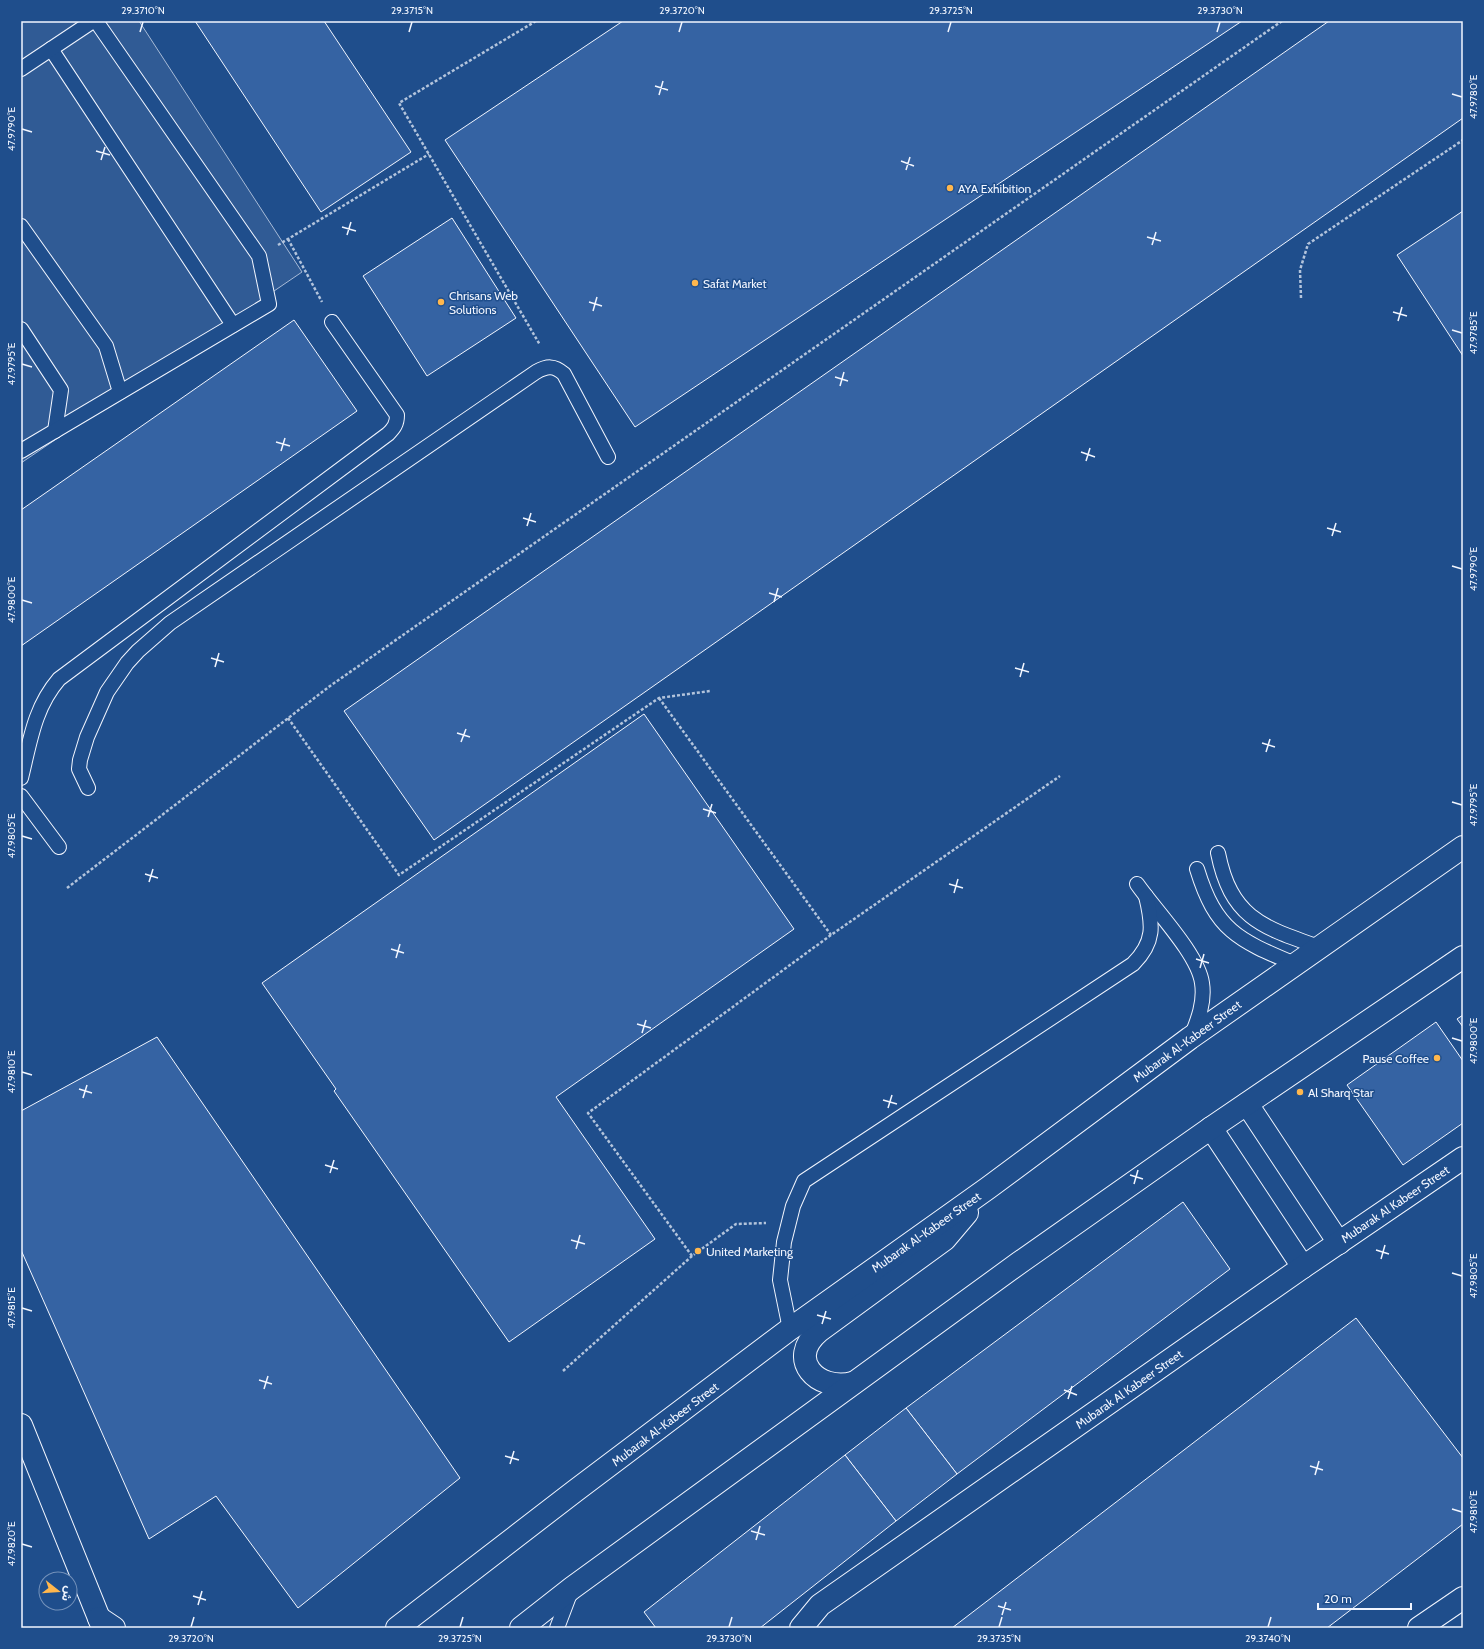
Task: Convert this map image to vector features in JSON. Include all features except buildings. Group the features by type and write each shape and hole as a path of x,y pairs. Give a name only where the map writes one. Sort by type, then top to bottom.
{"main road":[{"name":"Mubarak Al-Kabeer Street","path":"397,1626 790,1329 988,1188 1190,1038 1463,847"},
{"path":"521,1628 572,1588 1019,1263 1211,1128 1463,956"},
{"path":"1247,1104 1338,1243"},
{"path":"1211,1128 1303,1267"},
{"name":"Mubarak Al Kabeer Street","path":"801,1628 820,1605 1303,1267 1463,1158"},
{"path":"853,1383 842,1385 830,1384 822,1381 808,1369 805,1362 805,1350 810,1340 819,1331 945,1238 988,1188"},
{"path":"21,1425 105,1625"},
{"path":"1419,1628 1463,1598"}],"lane":[{"path":"21,69 94,21 259,256 269,304 21,451"},
{"path":"51,49 233,325"},
{"path":"21,226 106,346 120,392"},
{"path":"21,778 42,702 59,679 388,434 394,428 397,422 397,415 332,322"},
{"path":"21,329 61,390 55,431"},
{"path":"88,788 79,769 81,755 87,737 107,692 138,651 153,637 183,614 536,372 544,368 552,367 559,369 564,374 608,457"},
{"path":"21,796 59,847"},
{"path":"1218,853 1226,883 1234,899 1242,909 1268,928 1319,947"},
{"path":"1197,869 1208,901 1226,928 1255,946 1295,964"},
{"path":"1137,884 1187,950 1200,974 1203,984 1201,1010 1190,1038"},
{"path":"790,1329 780,1280 784,1242 792,1206 804,1181 1133,964 1145,949 1151,933 1150,913 1146,896"},
{"path":"557,1628 572,1588"}],"path":[{"path":"536,21 399,103 552,367"},
{"path":"67,888 336,681 1282,21"},
{"path":"1301,298 1300,270 1308,244 1463,140"},
{"path":"259,256 428,154"},
{"path":"288,239 332,322"},
{"path":"288,718 399,875 659,698 710,691"},
{"path":"659,698 831,934"},
{"path":"692,1256 588,1113 831,934 1060,776"},
{"path":"563,1371 692,1256 736,1224 789,1222"}],"shaded area":[{"path":"21,21 139,21 302,272 21,463"}],"place":[{"name":"AYA Exhibition","path":"950,188"},
{"name":"Safat Market","path":"695,283"},
{"name":"Chrisans Web Solutions","path":"441,302"},
{"name":"Pause Coffee","path":"1437,1058"},
{"name":"Al Sharq Star","path":"1300,1092"},
{"name":"United Marketing","path":"698,1251"}]}
